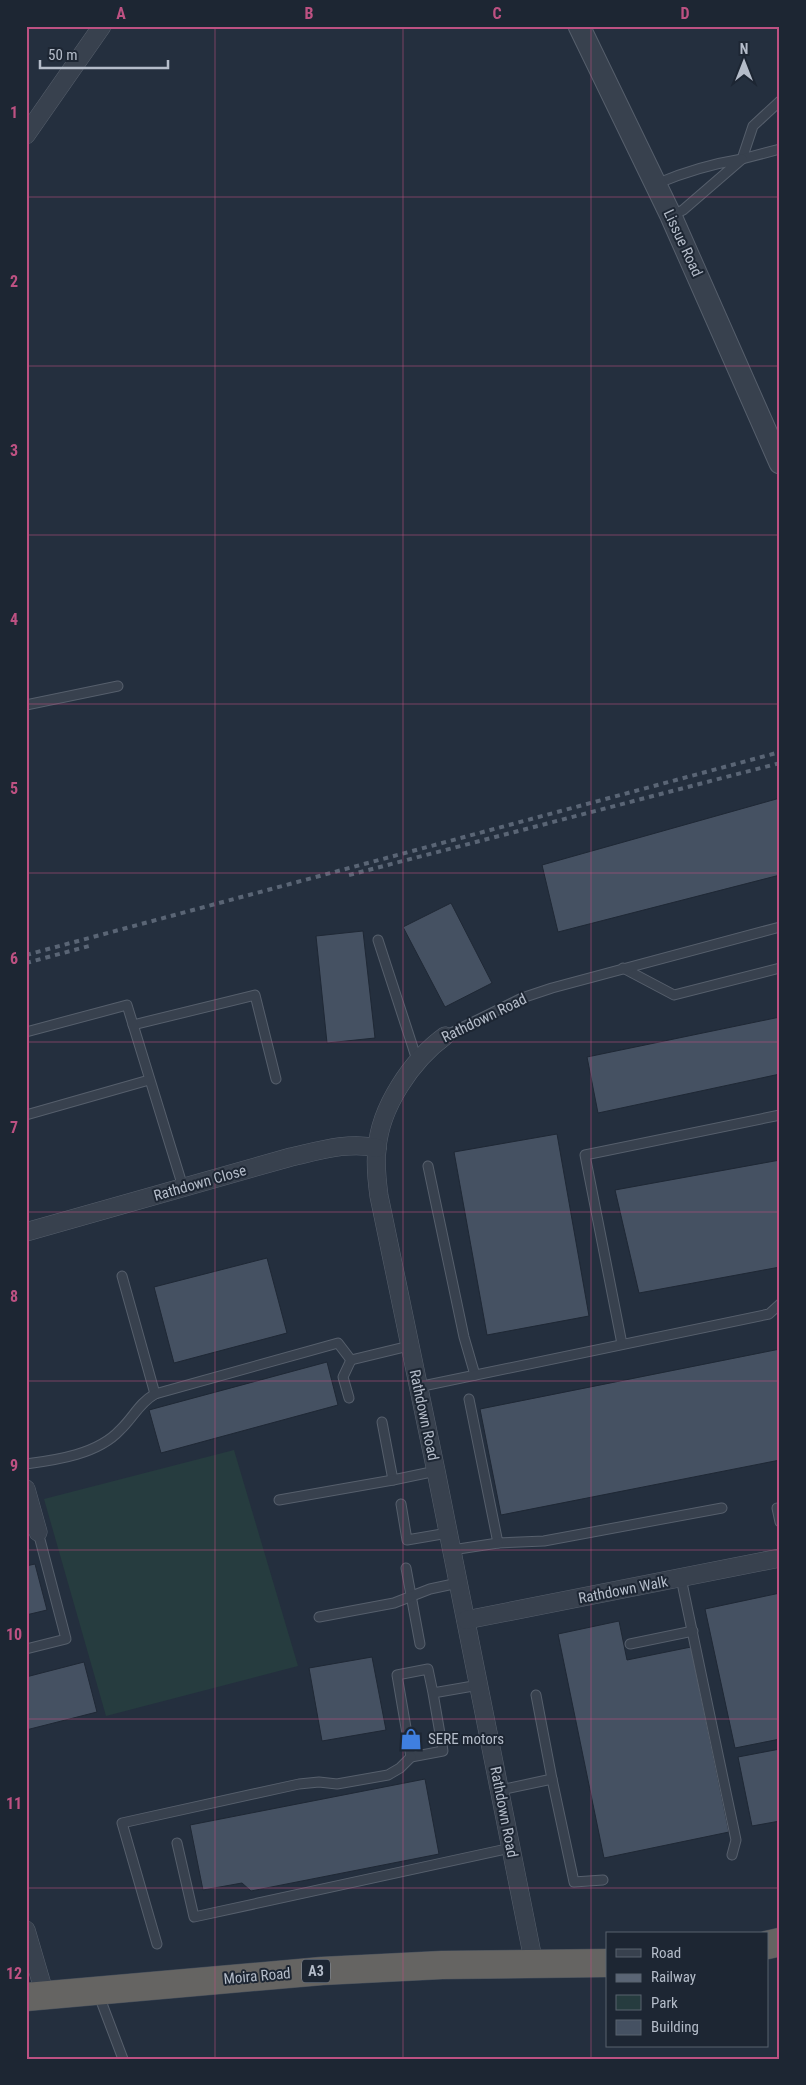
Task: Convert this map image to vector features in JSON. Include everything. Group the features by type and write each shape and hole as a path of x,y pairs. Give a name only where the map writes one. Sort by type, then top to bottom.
{"highway":[{"name":"Moira Road","path":"35,1996 322,1970 442,1965 606,1963"}],"street":[{"path":"26,135 102,26"},
{"name":"Lissue Road","path":"579,26 671,216 780,463"},
{"name":"Rathdown Road","path":"445,1036 431,1046 417,1060 388,1108 377,1148 379,1196 452,1550 534,1964"},
{"name":"Rathdown Close","path":"26,1232 326,1149 367,1146 377,1148"},
{"path":"26,1489 38,1532"},
{"name":"Rathdown Walk","path":"466,1620 780,1558"},
{"path":"26,1930 35,1996"}],"lane":[{"path":"671,216 682,210 742,159 753,126 780,101"},
{"path":"656,184 688,171 715,163 742,159 780,149"},
{"path":"26,705 118,686"},
{"name":"Rathdown Road","path":"445,1036 522,998 586,978 780,927"},
{"path":"378,940 417,1060"},
{"path":"623,968 674,995 780,968"},
{"path":"133,1025 255,995 276,1079"},
{"path":"26,1032 128,1005 183,1188"},
{"path":"26,1115 149,1080"},
{"path":"622,1344 585,1154 780,1115"},
{"path":"428,1166 464,1338 475,1375"},
{"path":"122,1276 155,1394"},
{"path":"418,1387 769,1314 780,1304"},
{"path":"26,1464 46,1462 84,1452 101,1445 120,1431 140,1406 155,1394 338,1343 351,1360"},
{"path":"351,1360 409,1346"},
{"path":"349,1398 343,1377 351,1360"},
{"path":"469,1399 498,1543"},
{"path":"382,1422 393,1480"},
{"path":"279,1500 436,1471"},
{"path":"401,1504 408,1540 448,1533"},
{"path":"452,1550 498,1543 544,1541 722,1508"},
{"path":"780,1508 777,1508 780,1522"},
{"path":"26,1649 66,1639 38,1532"},
{"path":"406,1568 420,1644"},
{"path":"681,1578 736,1840 732,1855"},
{"path":"319,1617 394,1603 430,1588 458,1583"},
{"path":"630,1644 693,1631"},
{"path":"157,1944 122,1823 299,1784 319,1782 337,1784 388,1775 400,1768 411,1757 443,1751 428,1670 397,1675 411,1757"},
{"path":"433,1693 479,1685"},
{"path":"536,1695 574,1882 603,1880"},
{"path":"500,1790 552,1779"},
{"path":"177,1843 194,1918 512,1848"},
{"path":"97,1990 123,2059"}],"green space":[{"path":"234,1450 298,1666 106,1716 44,1499"}],"building":[{"path":"780,798 780,875 558,932 542,865"},
{"path":"451,903 492,983 445,1007 403,927"},
{"path":"363,931 375,1038 327,1043 316,936"},
{"path":"780,1017 780,1074 598,1113 587,1057"},
{"path":"557,1134 589,1316 487,1335 454,1152"},
{"path":"780,1160 780,1267 639,1293 615,1190"},
{"path":"267,1258 287,1333 174,1363 154,1287"},
{"path":"780,1349 780,1460 501,1515 480,1409"},
{"path":"327,1362 338,1405 161,1453 149,1410"},
{"path":"35,1564 47,1610 26,1615 26,1566"},
{"path":"780,1593 780,1739 735,1748 705,1609"},
{"path":"619,1621 627,1660 691,1647 729,1832 604,1858 558,1634"},
{"path":"372,1657 386,1730 322,1741 309,1668"},
{"path":"84,1662 97,1712 26,1730 26,1677"},
{"path":"780,1749 780,1821 752,1826 738,1757"},
{"path":"425,1779 439,1854 251,1891 242,1883 203,1890 190,1825"}],"railway":[{"path":"26,955 780,752"},
{"path":"349,875 780,763"},
{"path":"26,963 89,946"}],"place":[{"name":"SERE motors","path":"411,1739"}]}
